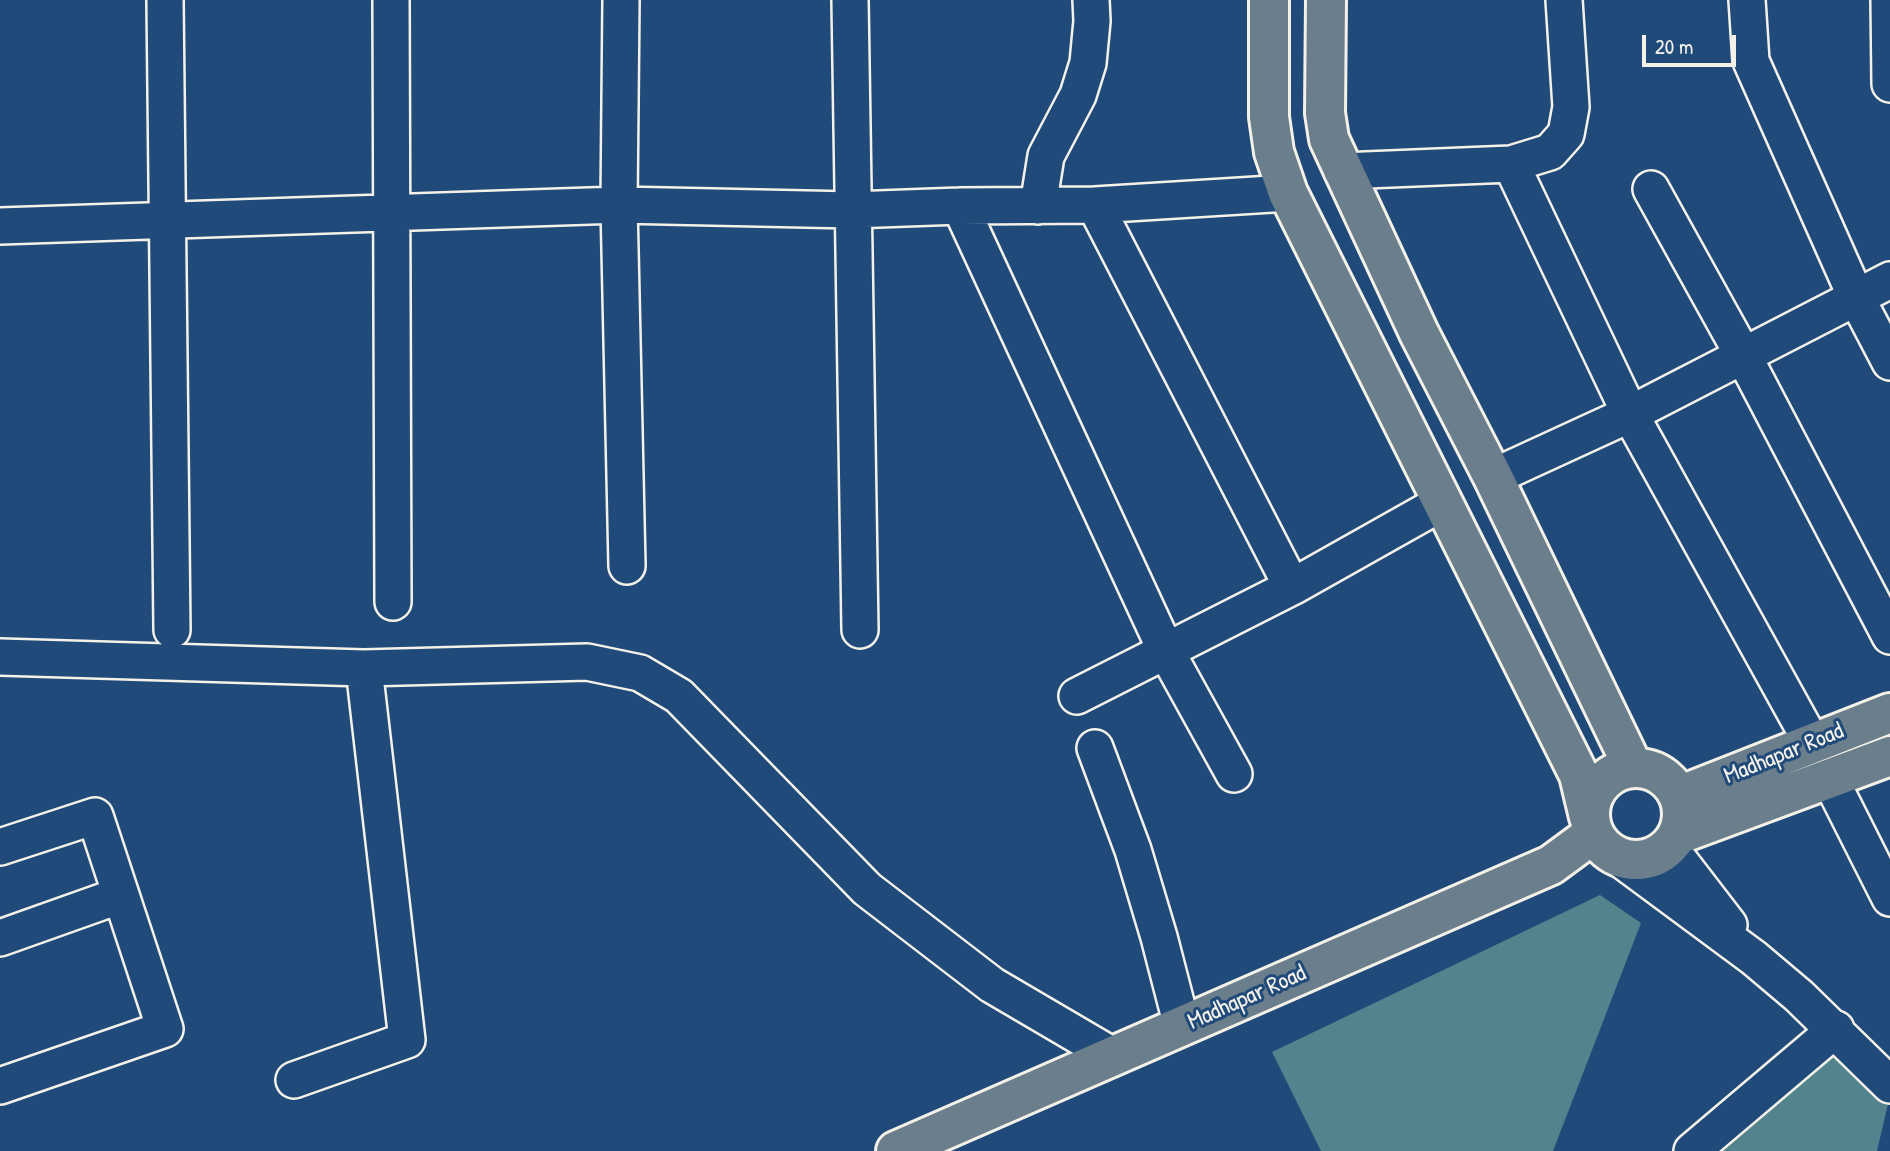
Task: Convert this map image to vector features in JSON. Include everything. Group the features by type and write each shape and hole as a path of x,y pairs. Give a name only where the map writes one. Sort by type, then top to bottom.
{"main road":[{"path":"1269,0 1269,117 1274,152 1288,193 1579,775 1601,840 1637,861 1655,857 1674,841 1683,814 1679,796 1668,781 1652,770 1633,767 1615,772 1600,784 1591,799 1601,840"},
{"path":"1325,0 1325,113 1329,139 1419,334 1493,477 1633,767"},
{"name":"Madhapar Road","path":"1679,796 1890,713"},
{"name":"Madhapar Road","path":"1674,841 1890,756"},
{"name":"Madhapar Road","path":"896,1151 1550,865 1601,840"}],"street":[{"path":"164,0 172,630"},
{"path":"391,0 393,602"},
{"path":"621,0 619,205 627,566"},
{"path":"850,0 860,630"},
{"path":"1038,206 1046,156 1078,95 1088,63 1091,0"},
{"path":"1342,171 1511,164 1550,152 1566,134 1571,107 1564,0"},
{"path":"1747,0 1751,61 1856,297 1890,362"},
{"path":"1889,0 1890,84"},
{"path":"1511,164 1630,414 1812,743"},
{"path":"1651,189 1743,355 1890,636"},
{"path":"0,226 619,205 852,210 1095,205 1288,193"},
{"path":"1095,205 1292,587"},
{"path":"960,206 1166,650 1234,774"},
{"path":"1493,477 1630,414 1890,280"},
{"path":"1077,696 1292,587 1443,502"},
{"path":"0,657 364,668 587,662 640,673 679,696 867,889 992,985 1113,1056"},
{"path":"294,1080 407,1040 364,668"},
{"path":"1095,748 1133,850 1182,1026"},
{"path":"1830,779 1890,898"},
{"path":"0,846 95,816 165,1028 0,1086"},
{"path":"1601,840 1754,958 1836,1029 1890,1085"},
{"path":"1674,841 1754,958"},
{"path":"0,937 121,895"},
{"path":"1692,1151 1836,1029"}],"green space":[{"path":"1600,895 1641,923 1553,1151 1321,1151 1272,1052"},
{"path":"1823,1041 1888,1104 1877,1151 1692,1151"}]}
